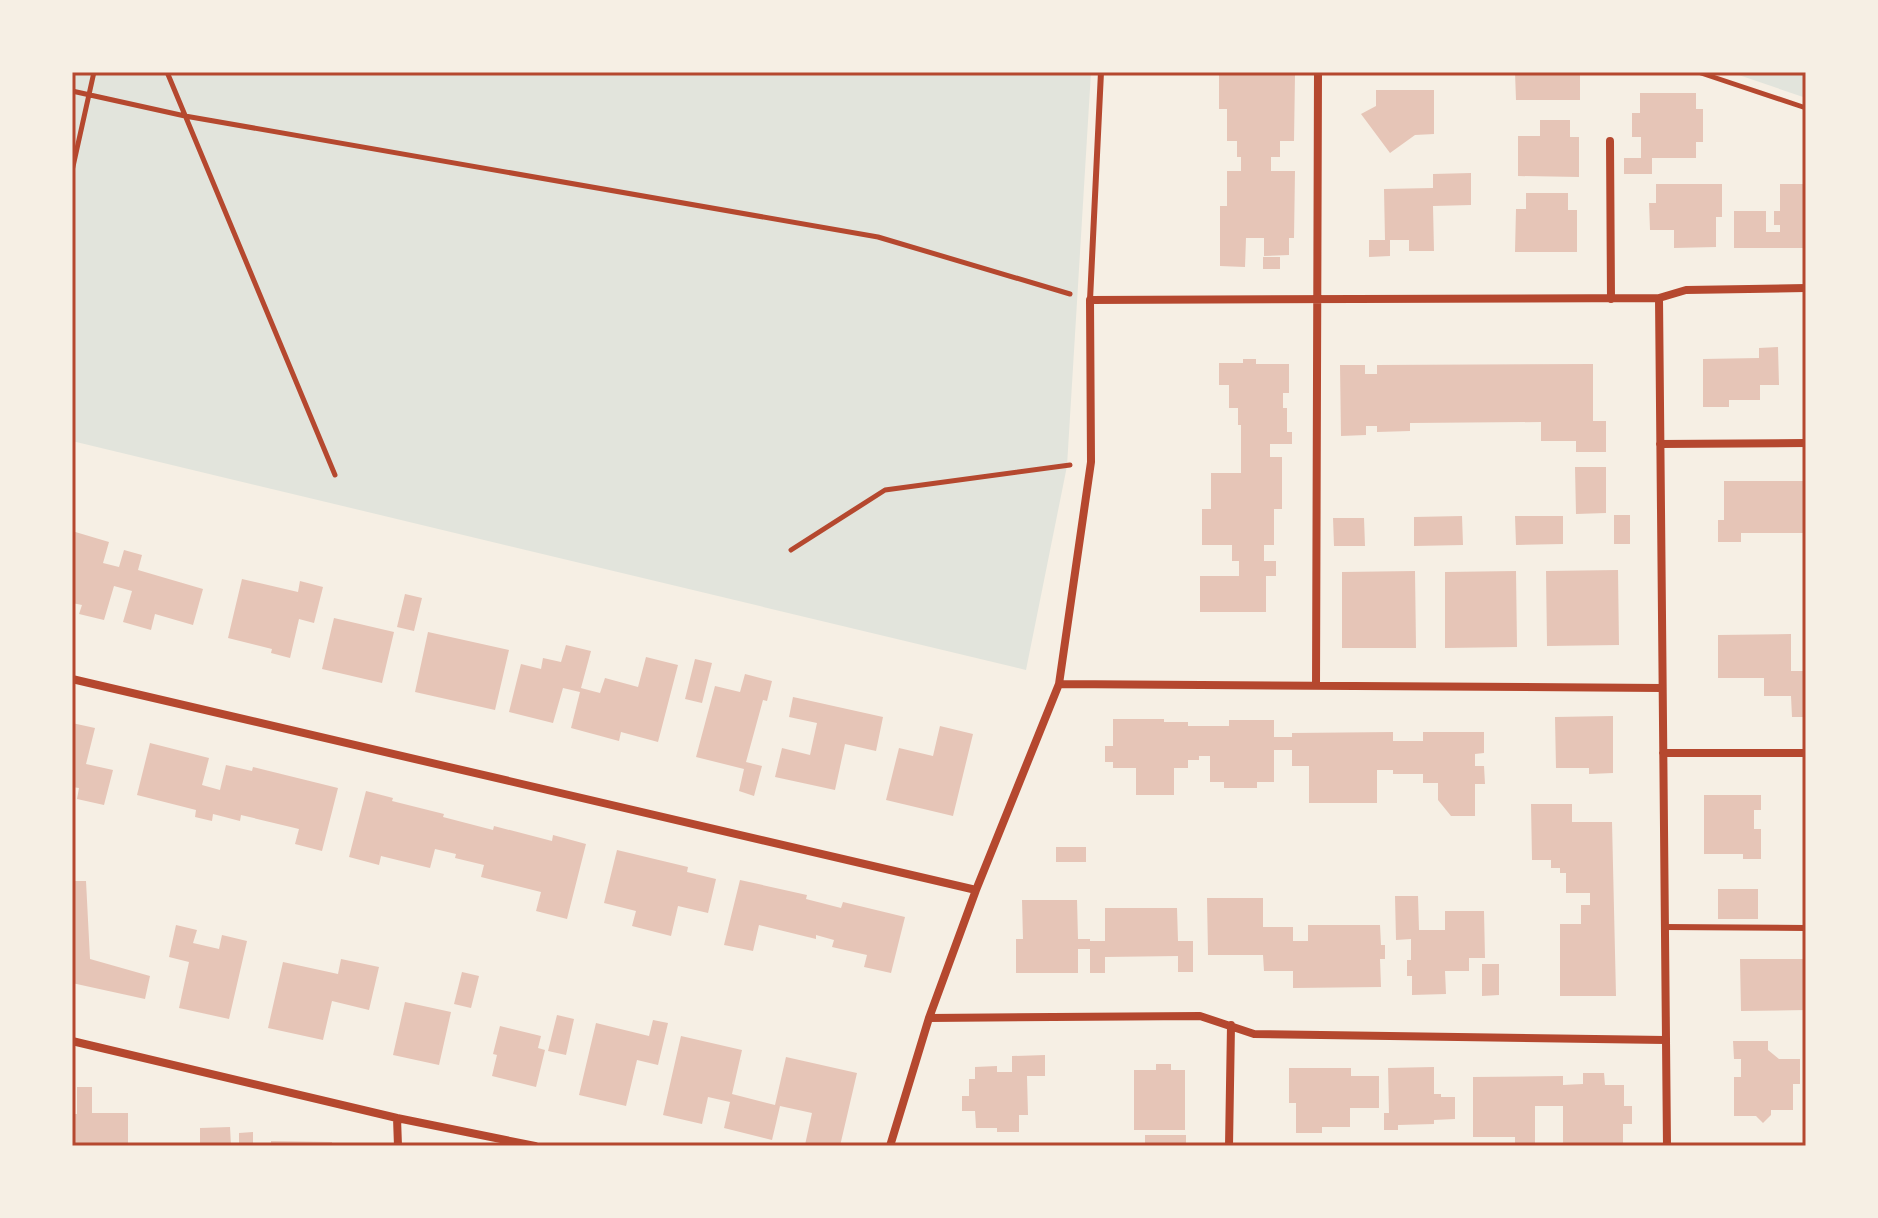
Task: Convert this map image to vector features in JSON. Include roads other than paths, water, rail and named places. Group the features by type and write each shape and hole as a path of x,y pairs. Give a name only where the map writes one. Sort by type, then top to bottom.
{"street":[{"path":"1316,686 1318,72"},
{"path":"1610,141 1611,299"},
{"path":"890,1146 929,1018 976,890 1059,684 1091,462 1090,300 1611,299 1659,298 1686,290 1806,288"},
{"path":"1659,298 1667,1146"},
{"path":"1660,444 1806,443"},
{"path":"72,679 976,890"},
{"path":"1059,684 1662,688"},
{"path":"1663,753 1806,753"},
{"path":"929,1018 1200,1016 1254,1034 1665,1040"},
{"path":"1229,1146 1231,1025"},
{"path":"72,1041 397,1118 535,1146"},
{"path":"397,1118 398,1146"}],"lane":[{"path":"1090,300 1101,72"},
{"path":"1664,927 1806,928"}]}
